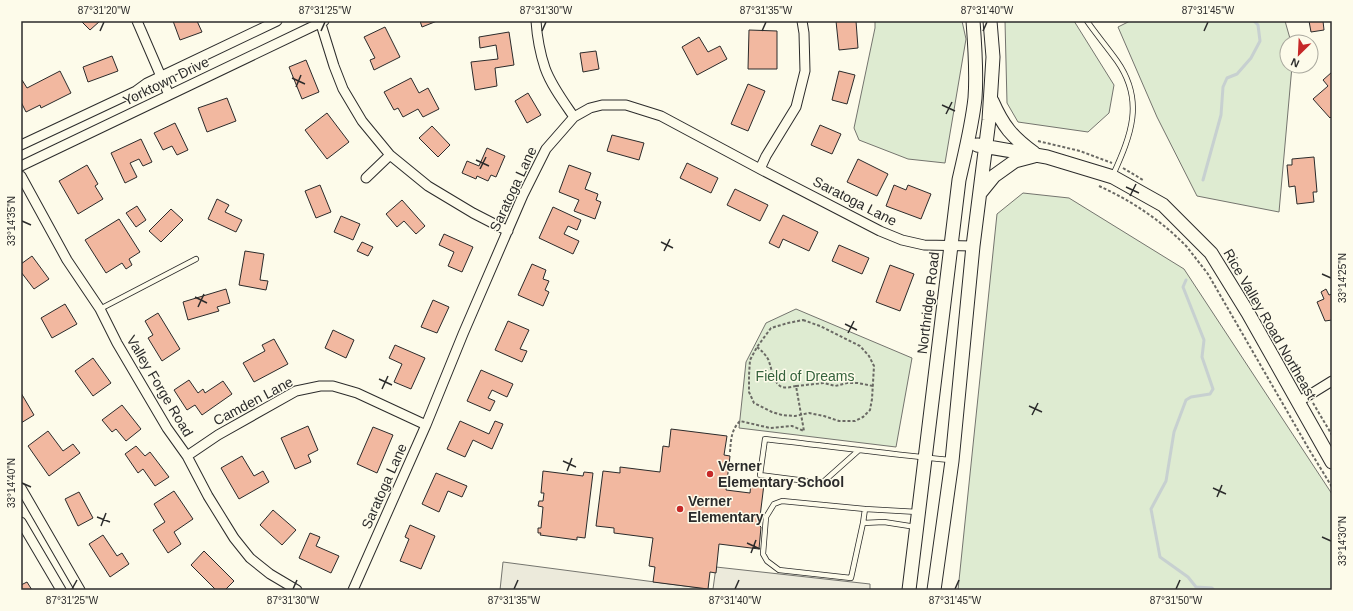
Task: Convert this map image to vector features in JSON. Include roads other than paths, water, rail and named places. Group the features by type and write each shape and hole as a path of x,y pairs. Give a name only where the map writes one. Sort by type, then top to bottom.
{"main road":[{"name":"Northridge Road","path":"910,590 959,180 975,97 976,62 973,21"},
{"path":"934,590 952,460 973,246 991,99 993,57 990,21"},
{"path":"991,99 1000,118 1010,133 1020,143 1037,155"},
{"name":"Rice Valley Road Northeast","path":"967,143 1047,157 1113,177 1163,205 1211,253 1248,313 1332,462"},
{"path":"980,193 994,176 1015,161 1037,155"}],"street":[{"path":"137,21 170,95"},
{"name":"Yorktown Drive","path":"21,145 277,21"},
{"path":"536,21 545,68 556,91 574,117"},
{"path":"760,169 766,156 796,107 805,70 804,33 802,21"},
{"path":"322,22 334,66 343,89 362,120 390,155 428,186 508,231"},
{"name":"Yorktown Drive","path":"21,166 322,22"},
{"name":"Saratoga Lane","path":"353,590 426,425 463,334 523,195 546,149 574,117 590,108 602,105 626,105 661,116 880,231 902,240 924,245 973,246"},
{"path":"366,178 390,155"},
{"name":"Valley Forge Road","path":"21,176 67,260 100,309 121,349 167,428 187,456 208,496 234,538 250,558 270,574 296,590"},
{"path":"1298,402 1332,381"},
{"name":"Camden Lane","path":"187,456 218,435 296,391 320,386 333,386 357,393 426,425"},
{"path":"21,488 80,590"},
{"path":"21,522 61,590"}],"lane":[{"path":"1087,21 1120,66 1128,83 1133,107 1127,145 1113,177"},
{"path":"100,309 196,259"},
{"path":"859,450 822,483 760,475 765,440 859,450 925,458 952,460"},
{"path":"865,509 851,578 779,570 767,561 763,554 766,517 774,504 782,501 865,509 919,512"},
{"path":"863,523 884,522 917,527"}],"waterway":[{"path":"1203,180 1221,115 1223,87 1227,78 1237,74 1251,58 1260,41 1258,25 1254,21"},
{"path":"1186,280 1183,287 1204,340 1202,357 1213,389 1210,394 1191,397 1186,400 1174,432 1166,481 1151,509 1160,557 1188,577 1196,587 1212,588 1214,590"}],"place":[{"name":"Verner Elementary School","path":"710,474"},
{"name":"Verner Elementary","path":"680,509"}],"park label":[{"name":"Field of Dreams","path":"805,376"}]}
